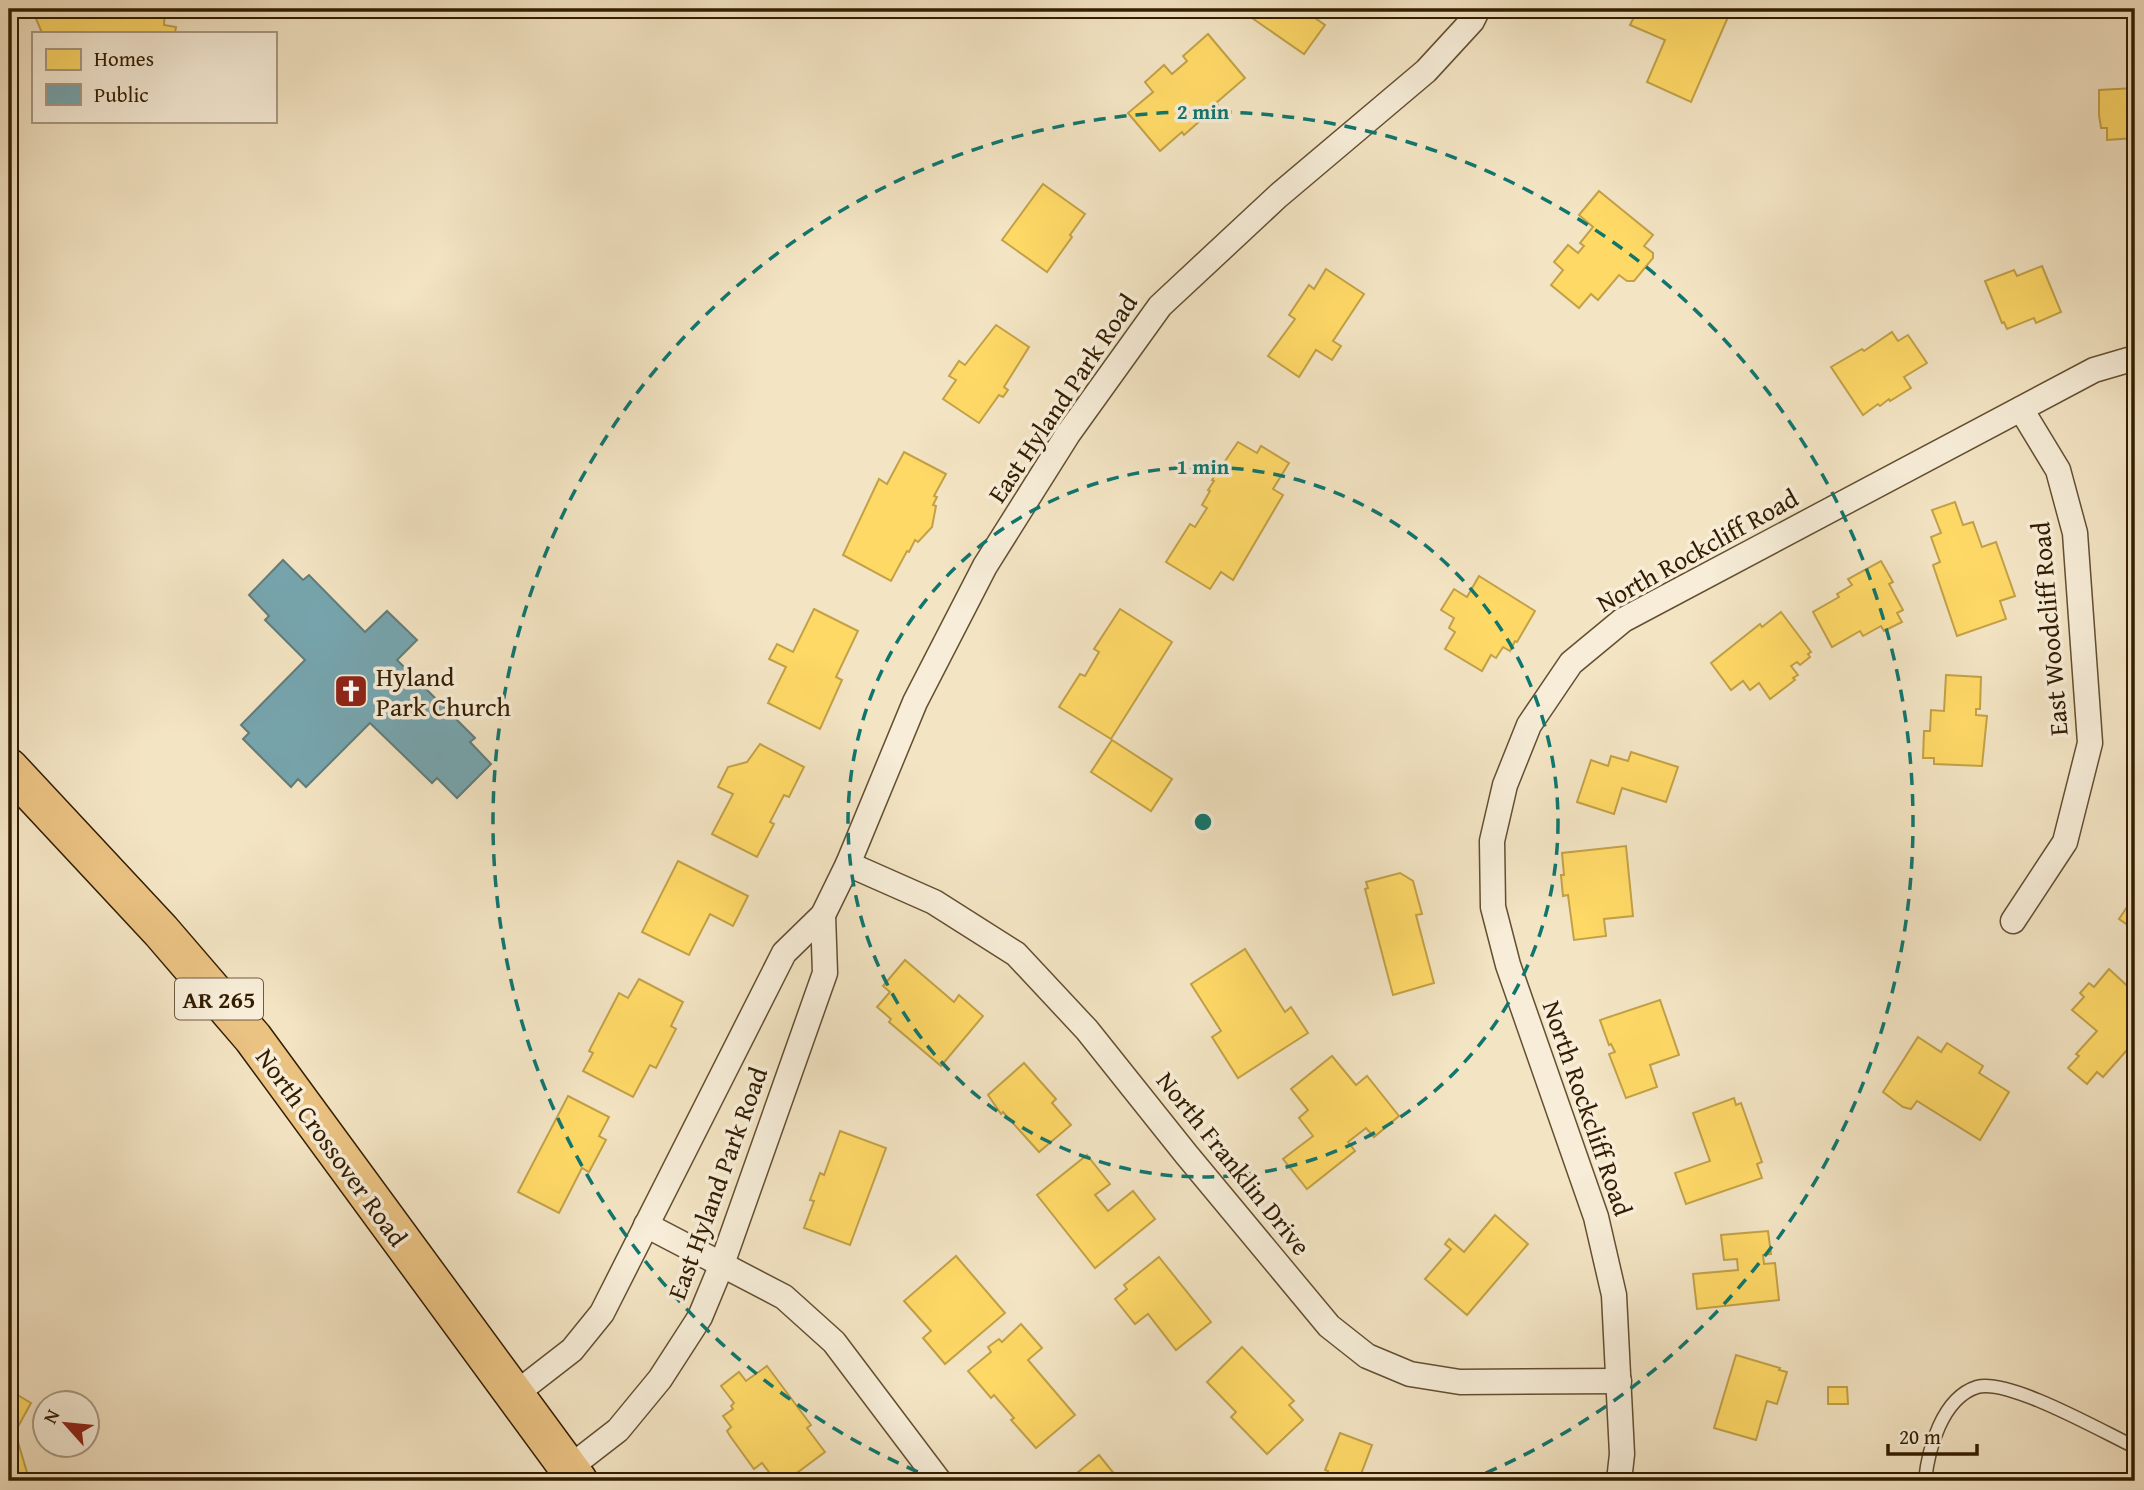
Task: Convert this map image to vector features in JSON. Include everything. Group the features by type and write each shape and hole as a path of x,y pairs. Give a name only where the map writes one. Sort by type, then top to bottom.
{"main road":[{"name":"North Crossover Road","path":"9,768 161,931 253,1038 573,1475"}],"street":[{"name":"East Hyland Park Road","path":"514,1395 572,1350 602,1313 784,953 823,915 848,864 915,702 985,566 1068,434 1160,306 1278,196 1426,72 1472,21 1478,9"},
{"name":"North Rockcliff Road","path":"1619,1481 1622,1454 1614,1294 1596,1217 1508,965 1493,907 1492,841 1505,785 1529,725 1572,663 1623,621 2094,370 2135,358"},
{"name":"East Woodcliff Road","path":"2013,921 2065,842 2090,743 2075,533 2058,470 2021,409"},
{"name":"North Franklin Drive","path":"848,864 934,902 1016,954 1087,1030 1329,1326 1367,1356 1410,1374 1460,1382 1619,1381"},
{"name":"East Hyland Park Road","path":"573,1475 618,1430 660,1380 700,1317 722,1264 825,973 823,915"},
{"path":"646,1225 784,1297 834,1342 939,1481"}],"lane":[{"path":"1925,1481 1928,1455 1941,1421 1958,1398 1977,1387 2001,1387 2025,1395 2135,1447"}],"building: Homes":[{"path":"32,9 68,9 101,17 101,14 121,18 122,9 165,9 164,25 176,27 175,32 42,32"},
{"path":"1239,9 1302,9 1325,25 1304,54"},
{"path":"1638,9 1689,9 1697,12 1698,9 1709,9 1728,17 1691,102 1647,82 1665,40 1630,25"},
{"path":"1208,34 1245,78 1184,135 1182,132 1160,151 1128,113 1153,92 1145,82 1164,65 1172,74 1187,61 1183,56"},
{"path":"2135,88 2135,138 2107,140 2107,128 2101,128 2099,90"},
{"path":"1043,184 1085,214 1047,272 1002,240"},
{"path":"1599,191 1653,235 1644,246 1653,253 1653,258 1634,281 1627,281 1619,275 1598,300 1591,294 1579,308 1551,285 1563,270 1554,262 1568,245 1578,253 1584,246 1580,243 1593,227 1579,215"},
{"path":"2042,266 2061,312 2036,323 2034,318 2007,329 1985,281 2014,270 2017,276"},
{"path":"1326,269 1364,294 1333,341 1341,346 1332,360 1316,350 1299,377 1268,356 1295,319 1289,315 1309,285 1314,289"},
{"path":"996,325 1029,347 1004,387 1008,390 1003,397 999,395 979,423 943,399 956,380 949,376 959,361 965,365"},
{"path":"1892,332 1898,341 1908,335 1927,363 1904,377 1911,388 1880,406 1878,404 1863,415 1831,367 1862,349 1864,351"},
{"path":"1238,442 1257,453 1261,446 1289,463 1273,489 1283,495 1233,580 1221,572 1210,589 1166,562 1190,524 1195,527 1207,508 1202,505 1214,481 1212,480"},
{"path":"904,452 946,474 934,496 937,497 933,505 936,506 932,527 918,542 915,540 891,581 843,555 879,479 887,484"},
{"path":"1955,502 1963,525 1973,522 1982,547 1996,542 2015,596 2000,601 2006,619 1957,636 1933,565 1940,562 1931,537 1941,533 1932,510"},
{"path":"1881,561 1893,582 1889,584 1903,610 1897,613 1902,622 1884,631 1881,626 1863,636 1860,631 1832,647 1813,612 1839,597 1837,594 1852,585 1848,579"},
{"path":"1479,576 1535,611 1510,651 1503,647 1496,658 1491,655 1482,671 1445,649 1455,632 1449,628 1454,618 1441,610 1454,589 1467,597"},
{"path":"814,609 858,631 836,677 842,680 820,729 768,703 786,667 769,659 777,644 793,652"},
{"path":"1120,609 1172,642 1111,739 1059,707 1080,674 1085,676 1099,652 1094,649"},
{"path":"1781,612 1811,652 1808,654 1810,657 1800,665 1797,662 1791,666 1798,675 1793,678 1795,680 1770,699 1759,683 1750,690 1743,681 1731,690 1711,663 1760,624 1762,627"},
{"path":"1946,675 1981,677 1980,709 1976,709 1976,715 1987,716 1982,766 1934,764 1934,758 1923,758 1924,731 1930,731 1931,710 1944,711"},
{"path":"1112,740 1172,779 1151,811 1091,772"},
{"path":"760,744 804,767 789,797 784,795 770,822 774,824 757,857 712,834 733,794 718,787 728,767 747,762"},
{"path":"1631,752 1678,767 1666,802 1622,788 1614,814 1577,802 1591,760 1608,766 1611,756 1628,761"},
{"path":"1626,846 1633,916 1604,919 1606,936 1574,940 1568,895 1563,896 1562,853"},
{"path":"678,861 748,896 733,926 710,914 689,955 642,932"},
{"path":"1400,873 1413,881 1422,914 1416,915 1434,983 1393,995 1365,889 1368,888 1366,882"},
{"path":"2129,904 2134,907 2135,905 2135,930 2119,919"},
{"path":"1245,949 1285,1012 1291,1007 1308,1033 1238,1078 1212,1037 1221,1031 1191,984"},
{"path":"905,960 954,1002 959,995 983,1016 941,1066 889,1022 891,1019 877,1007 890,992 883,986"},
{"path":"2109,969 2135,993 2135,1041 2103,1077 2097,1072 2087,1084 2068,1068 2079,1056 2076,1054 2097,1031 2072,1010 2084,997 2080,993 2089,983 2094,987"},
{"path":"639,979 683,1002 671,1026 676,1029 656,1068 650,1065 633,1097 583,1071 593,1053 589,1051 619,993 628,998"},
{"path":"1660,1000 1679,1055 1650,1065 1657,1087 1626,1098 1609,1054 1615,1052 1611,1044 1609,1045 1600,1020"},
{"path":"1918,1037 1941,1052 1947,1043 1983,1066 1979,1073 2009,1092 1980,1140 1917,1101 1911,1109 1903,1107 1883,1092"},
{"path":"1332,1056 1356,1085 1367,1076 1399,1116 1374,1137 1366,1128 1348,1142 1355,1151 1307,1189 1283,1159 1313,1136 1299,1118 1308,1110 1291,1089"},
{"path":"1024,1063 1056,1099 1052,1103 1071,1125 1039,1152 1003,1112 1001,1114 988,1095"},
{"path":"568,1096 609,1117 599,1136 606,1140 589,1172 582,1168 559,1213 518,1192"},
{"path":"1734,1098 1736,1105 1741,1103 1762,1162 1757,1164 1762,1178 1686,1204 1675,1173 1710,1161 1693,1113"},
{"path":"840,1131 886,1148 850,1245 804,1228 820,1173 824,1175"},
{"path":"1087,1155 1110,1184 1095,1195 1108,1211 1133,1191 1155,1219 1095,1268 1037,1195"},
{"path":"1495,1215 1528,1244 1467,1315 1425,1279 1451,1249 1445,1244 1449,1239 1464,1252"},
{"path":"1768,1231 1771,1254 1763,1255 1764,1264 1775,1263 1779,1300 1697,1309 1693,1274 1738,1270 1737,1259 1724,1260 1721,1235"},
{"path":"956,1256 1005,1313 945,1364 923,1338 931,1331 904,1301"},
{"path":"1159,1257 1211,1322 1176,1350 1148,1314 1135,1324 1115,1299 1127,1289 1124,1285"},
{"path":"1021,1324 1042,1348 1028,1360 1075,1415 1036,1448 1011,1420 1014,1418 994,1395 991,1398 968,1371 991,1352 988,1347 999,1339 1002,1342"},
{"path":"1242,1347 1294,1401 1289,1405 1303,1420 1267,1454 1231,1417 1236,1412 1207,1382"},
{"path":"1736,1355 1787,1372 1777,1404 1767,1401 1756,1440 1714,1428"},
{"path":"767,1366 811,1425 807,1428 825,1452 786,1481 776,1481 762,1463 754,1469 727,1431 731,1427 723,1416 733,1409 731,1406 734,1403 721,1386 739,1372 746,1381"},
{"path":"1828,1387 1847,1387 1848,1404 1828,1404"},
{"path":"11,1391 31,1403 15,1432 29,1479 23,1481 9,1481"},
{"path":"1340,1433 1372,1445 1360,1477 1371,1481 1324,1481 1328,1471 1325,1470"},
{"path":"1099,1455 1120,1481 1073,1481 1071,1478"}],"building: Public":[{"name":"Hyland Park Church","path":"283,560 303,580 309,575 365,632 387,611 417,640 397,660 475,738 470,742 491,764 457,798 437,778 432,783 370,723 306,787 298,779 291,787 243,739 249,733 241,725 305,660 265,620 269,616 249,595"}],"place":[{"name":"Hyland Park Church","path":"351,691"}]}
